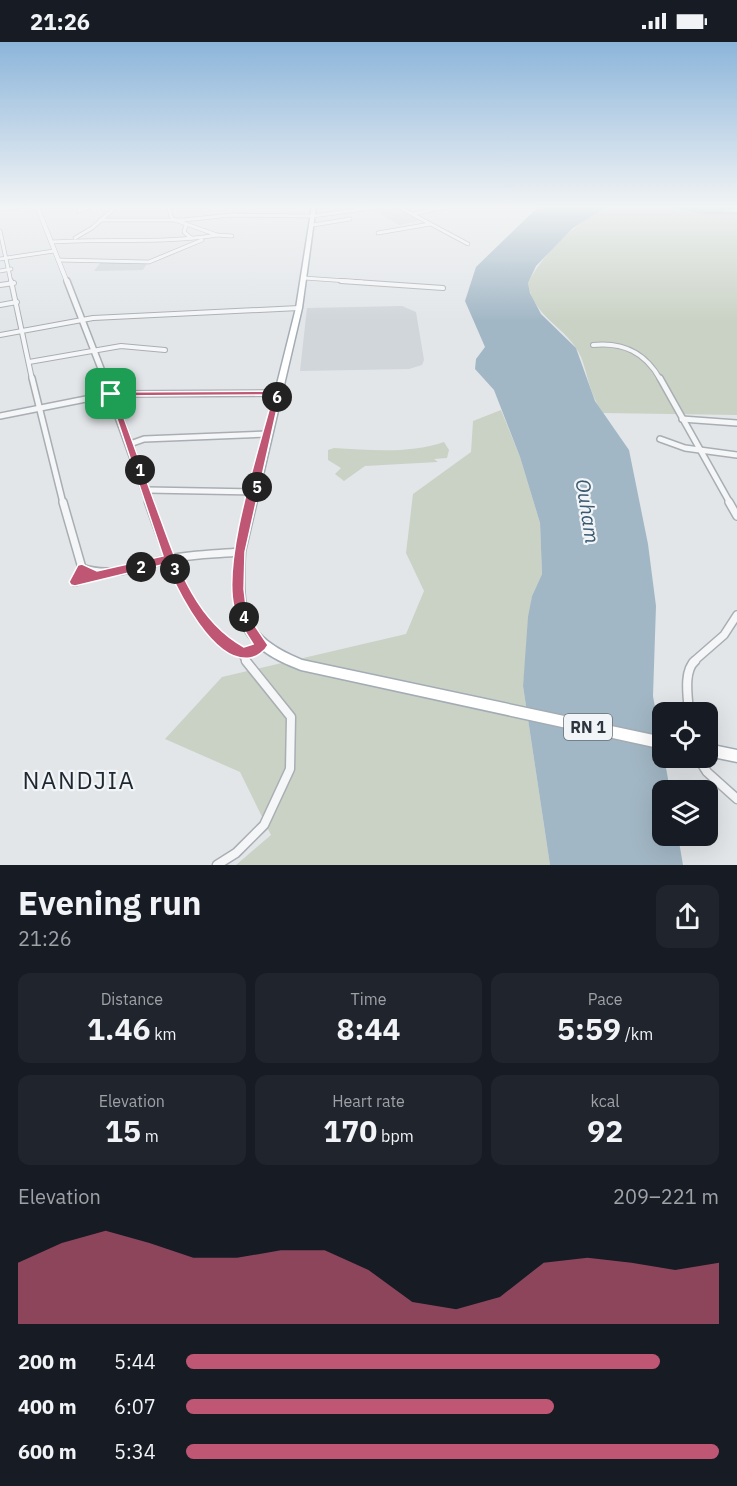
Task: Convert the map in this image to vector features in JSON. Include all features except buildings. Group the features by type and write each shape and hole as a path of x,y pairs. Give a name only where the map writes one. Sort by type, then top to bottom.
{"main road":[{"name":"RN 1","path":"309,244 299,308 240,552 237,589 245,622 262,645 273,654 301,665 652,741"},
{"path":"718,752 737,756"}],"street":[{"path":"3,244 11,269 21,331 38,406 82,568 75,582 96,575 118,573 170,559 240,552"},
{"path":"0,259 57,244"},
{"path":"58,260 149,262 191,244"},
{"path":"52,246 129,440 170,559 187,596 223,642 242,653 251,653 262,645"},
{"path":"0,271 11,269"},
{"path":"304,278 443,288"},
{"path":"0,285 14,283"},
{"path":"0,305 17,302"},
{"path":"0,335 82,320 299,308"},
{"path":"593,345 614,344 640,352 657,373 737,516"},
{"path":"29,362 92,349 121,346 165,350"},
{"path":"0,416 38,406 111,394 278,393"},
{"path":"682,420 737,423"},
{"path":"129,440 268,434"},
{"path":"660,439 685,448 737,455"},
{"path":"147,490 256,492"},
{"path":"82,568 96,575"},
{"path":"688,702 687,689 691,664 724,635 737,615"},
{"path":"217,865 236,854 264,825 290,769 291,717 252,671 242,653"},
{"path":"704,768 737,799"}],"shaded area":[{"path":"557,244 737,244 737,415 603,413 595,399 581,357 575,347 544,314 531,295 528,283"},
{"path":"101,262 148,262 143,270 94,271"},
{"path":"402,306 416,312 424,360 422,365 409,369 300,371 307,308"},
{"path":"501,410 520,457 540,523 542,574 532,596 523,686 550,865 236,865 271,835 240,772 165,739 222,677 406,634 424,591 406,553 413,494 471,452 473,421"},
{"path":"444,442 449,450 447,458 434,459 438,462 365,466 344,481 335,474 341,468 328,460 328,450 334,448 403,450"}],"water":[{"name":"Ouham","path":"499,244 557,244 536,266 528,283 530,293 541,314 576,348 595,401 629,450 648,544 656,606 652,768 666,768 668,780 652,780 652,846 680,846 683,865 550,865 523,686 528,617 532,596 542,574 540,523 520,457 494,390 475,369 476,359 485,347 465,301 476,267"}],"district":[{"name":"NANDJIA","path":"79,780"}],"route":[{"path":"111,394 170,559 118,573 96,575 75,582 82,568 96,575 118,573 170,559 187,596 212,630 223,642 242,653 251,653 262,645 245,622 240,606 237,589 240,552 262,469 278,393 111,394"}]}
